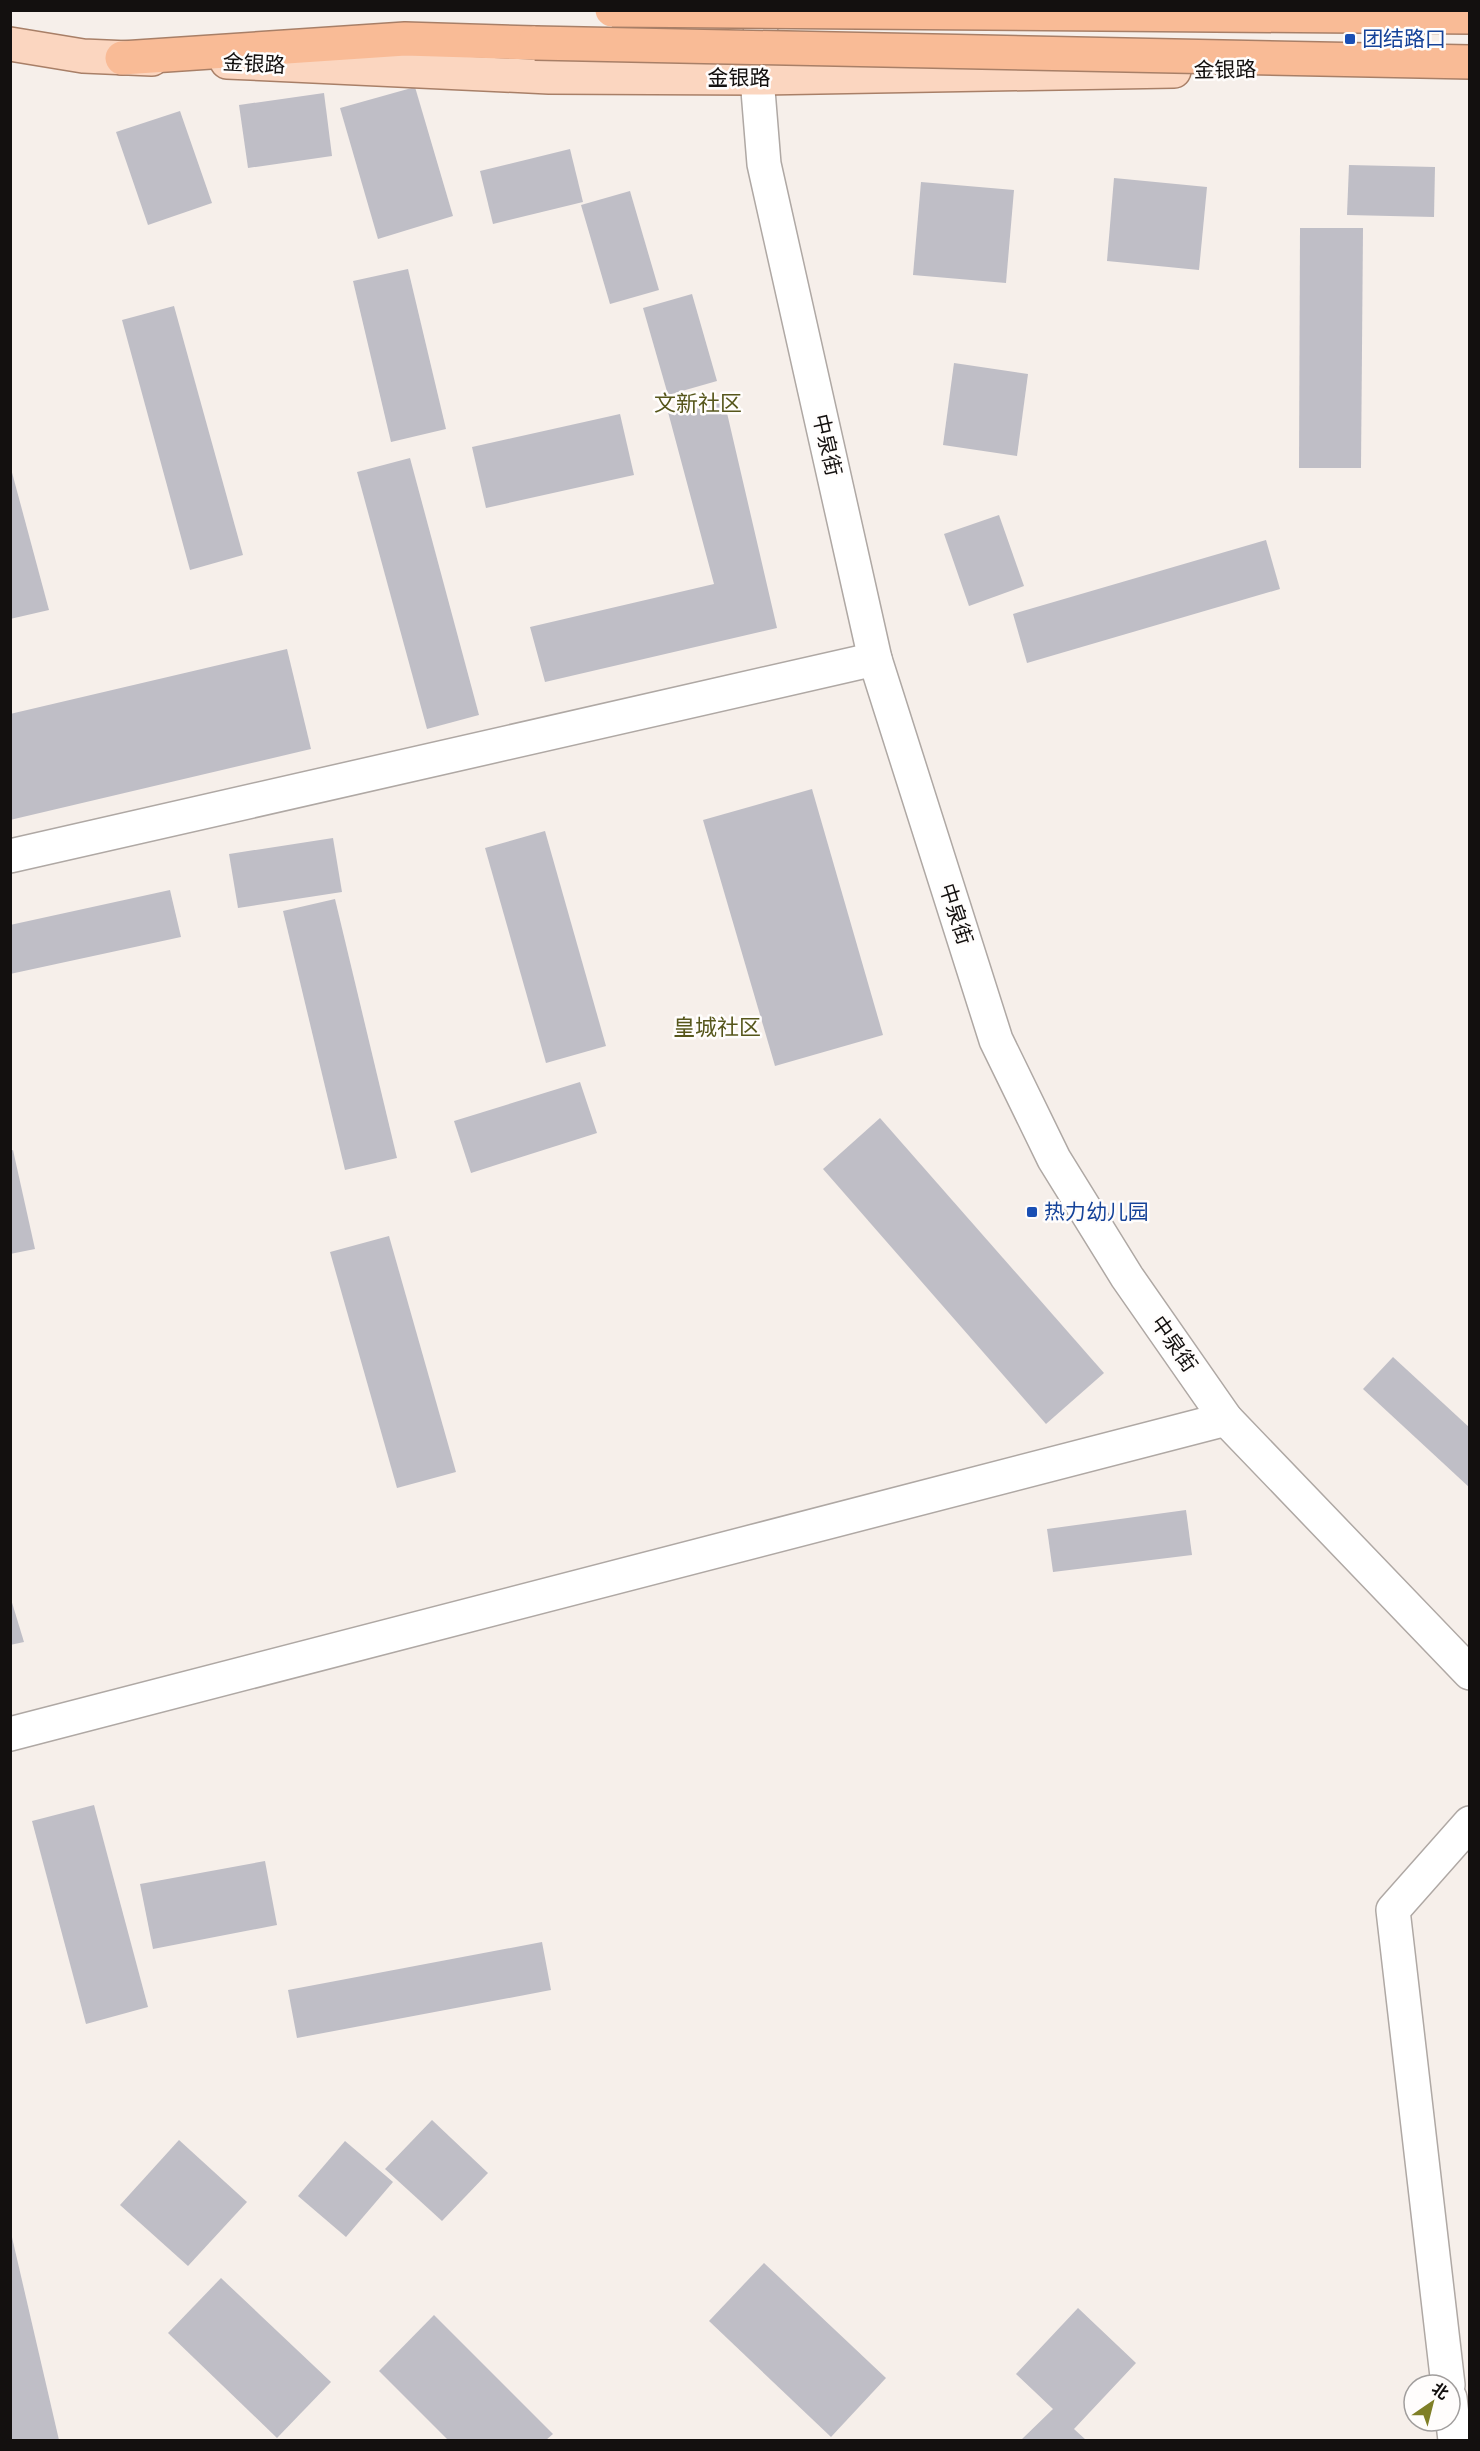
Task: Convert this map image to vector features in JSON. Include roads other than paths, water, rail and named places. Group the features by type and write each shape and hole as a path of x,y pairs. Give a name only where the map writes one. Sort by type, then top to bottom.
{"highway":[{"path":"612,10 1470,17"},
{"path":"122,57 405,39 1470,64"}],"main road":[{"name":"金银路","path":"10,44 83,56 549,77 757,78 1470,64"}],"street":[{"name":"中泉街","path":"762,10 757,78 764,164 875,659 996,1040 1054,1159 1127,1277 1226,1419 1470,1672"},
{"path":"10,856 875,659"},
{"path":"10,1734 1226,1419"},
{"path":"1448,2373 1393,1910 1470,1823"}],"place":[{"name":"团结路口","path":"1350,39"},
{"name":"热力幼儿园","path":"1032,1212"}],"district":[{"name":"文新社区","path":"698,403"},
{"name":"皇城社区","path":"717,1027"}]}
